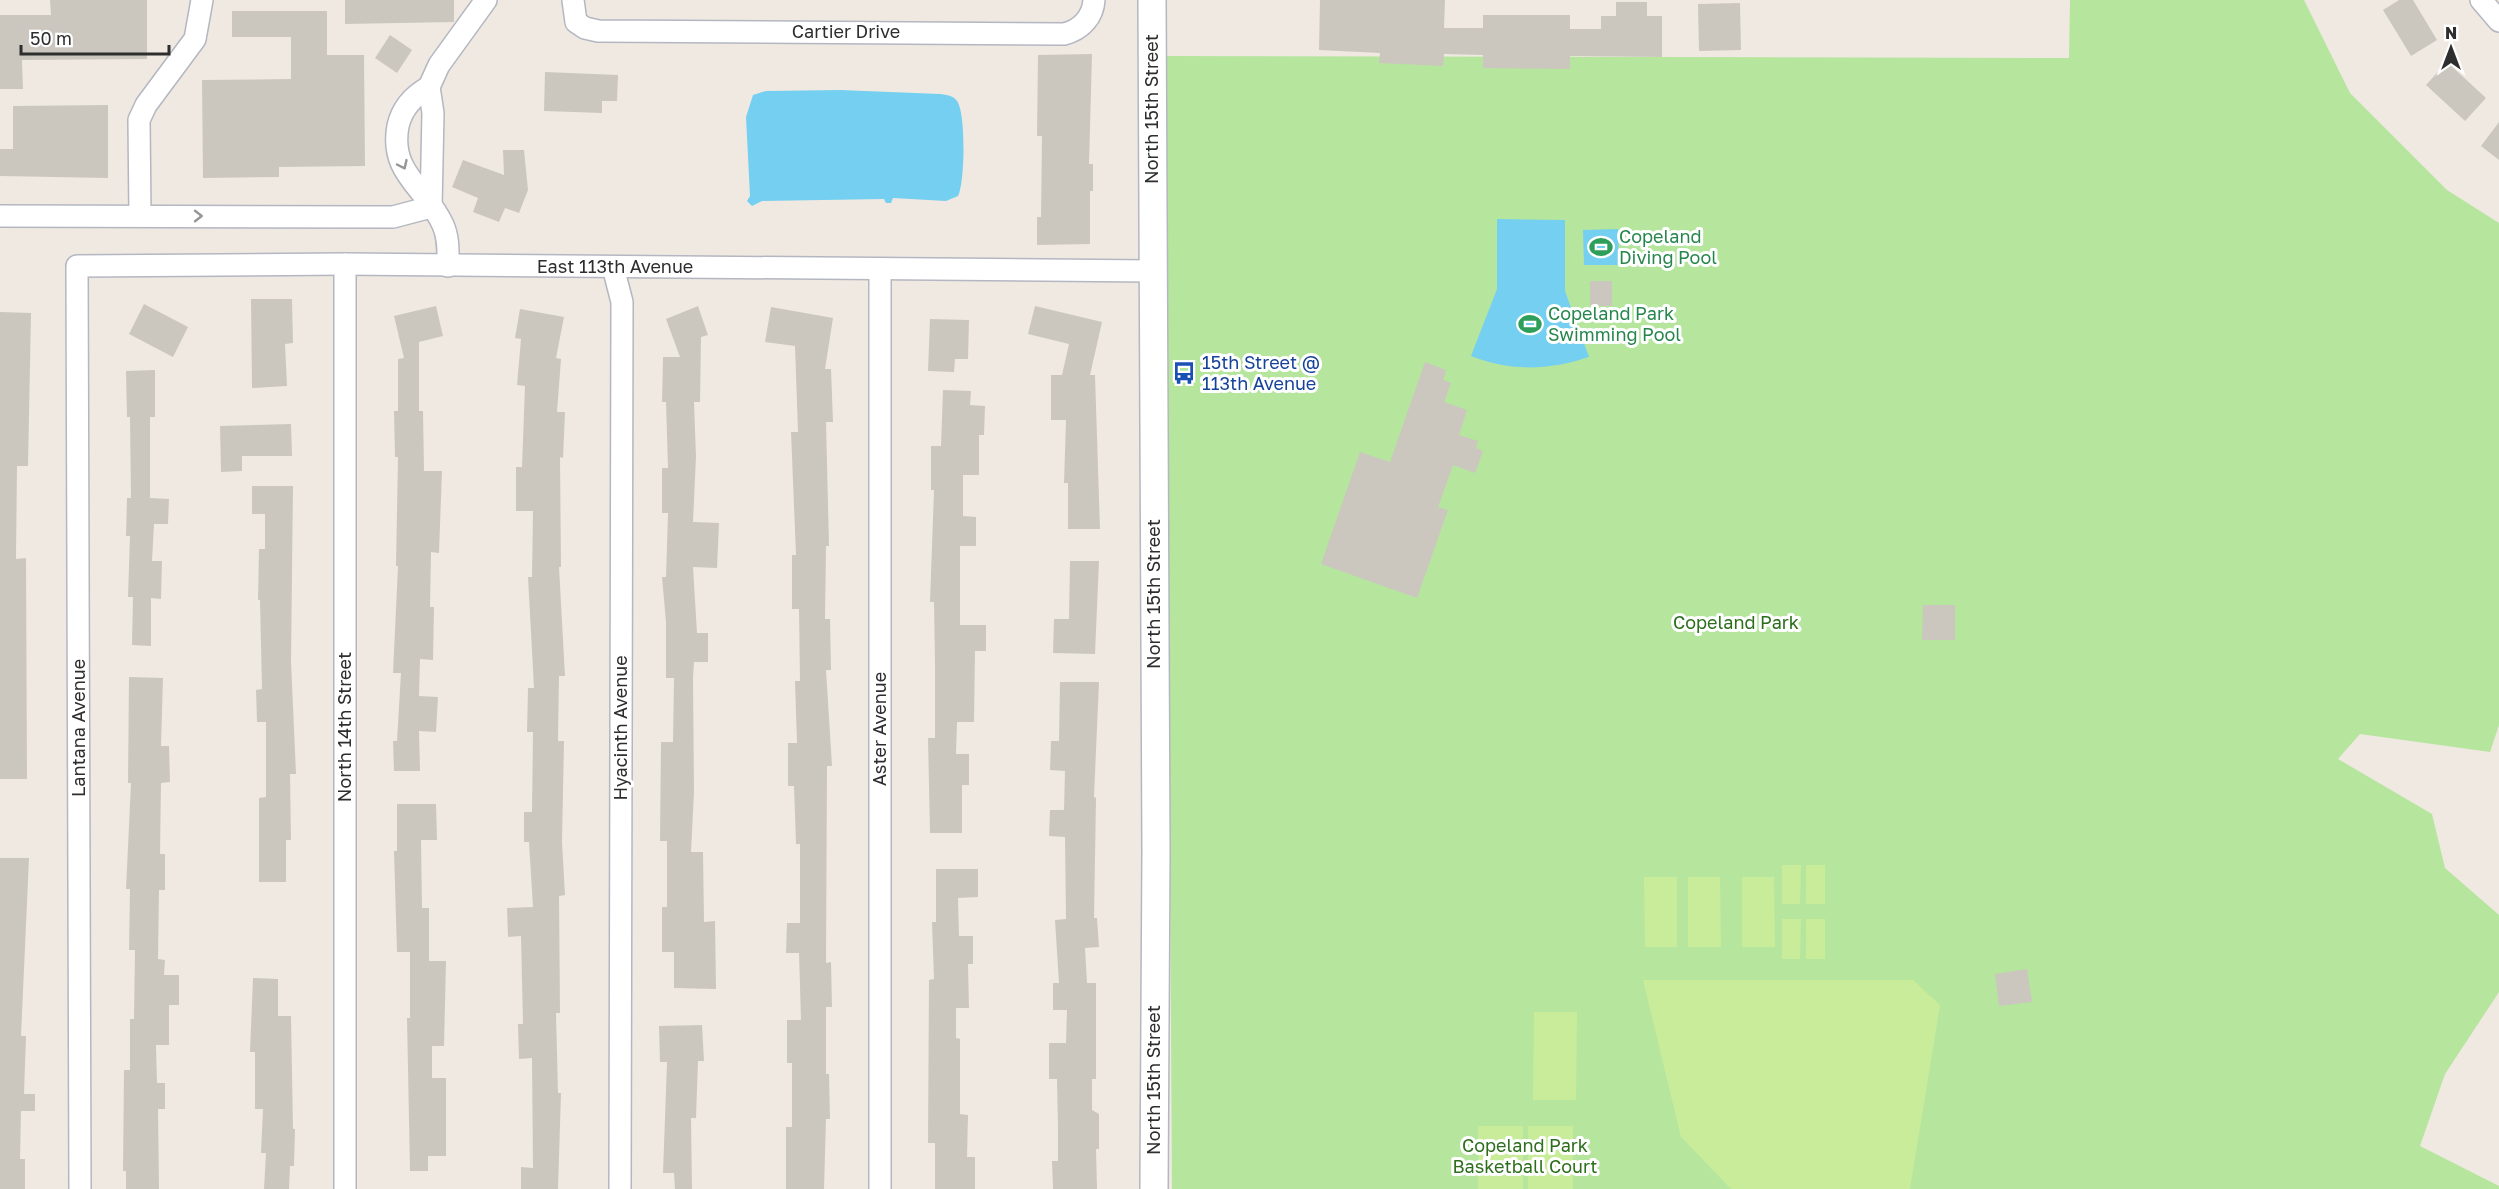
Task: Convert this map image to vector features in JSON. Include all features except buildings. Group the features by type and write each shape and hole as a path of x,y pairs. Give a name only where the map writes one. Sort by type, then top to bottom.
{"street":[{"path":"140,216 139,120 146,105 195,39 202,0"},
{"path":"448,266 446,233 443,223 405,171 397,144 399,124 406,106 429,87 439,65 486,0"},
{"name":"Cartier Drive","path":"573,0 574,16 580,26 598,31 1065,34 1072,32 1085,22 1094,0"},
{"name":"North 15th Street","path":"1152,0 1156,851 1154,1189"},
{"path":"2481,0 2499,21"},
{"path":"429,87 433,113 431,207"},
{"path":"0,216 393,217 431,207"},
{"name":"East 113th Avenue","path":"77,266 345,264 1152,271"},
{"name":"North 14th Street","path":"345,264 345,1189"},
{"name":"Lantana Avenue","path":"77,266 80,1189"},
{"name":"Hyacinth Avenue","path":"613,267 622,303 620,1189"},
{"name":"Aster Avenue","path":"879,1189 880,269"}],"green space":[{"name":"Copeland Park","path":"2070,0 2304,0 2350,93 2447,190 2499,223 2499,725 2490,752 2360,734 2338,759 2432,814 2445,868 2499,915 2499,992 2445,1074 2420,1146 2499,1186 2499,1189 1172,1189 1165,56 2069,58"},
{"path":"1782,865 1801,865 1800,904 1782,904"},
{"path":"1806,865 1825,865 1825,904 1806,904"},
{"path":"1644,877 1677,877 1677,947 1645,947"},
{"path":"1688,877 1720,877 1721,947 1688,947"},
{"path":"1742,877 1774,877 1775,947 1742,947"},
{"path":"1782,919 1801,919 1800,959 1782,959"},
{"path":"1806,919 1825,919 1825,959 1806,959"},
{"path":"1643,980 1913,980 1940,1005 1910,1189 1731,1189 1681,1137"},
{"path":"1534,1012 1577,1012 1576,1100 1533,1100"},
{"path":"1478,1126 1523,1126 1523,1189 1478,1189"},
{"path":"1528,1126 1573,1126 1573,1189 1528,1189"}],"water":[{"path":"840,90 940,94 955,99 960,108 964,148 958,196 946,201 893,198 891,203 886,203 884,199 762,201 752,206 747,201 750,196 746,117 753,95 766,91"},
{"name":"Copeland Park Swimming Pool","path":"1497,219 1565,220 1565,291 1589,357 1560,365 1516,367 1471,356 1497,289"},
{"name":"Copeland Diving Pool","path":"1618,229 1619,265 1584,265 1583,230"}],"place":[{"name":"Copeland Diving Pool","path":"1601,247"},
{"name":"Copeland Park Swimming Pool","path":"1530,324"},
{"name":"15th Street @ 113th Avenue","path":"1184,373"}],"park label":[{"name":"Copeland Park Basketball Court","path":"1525,1156"}]}
